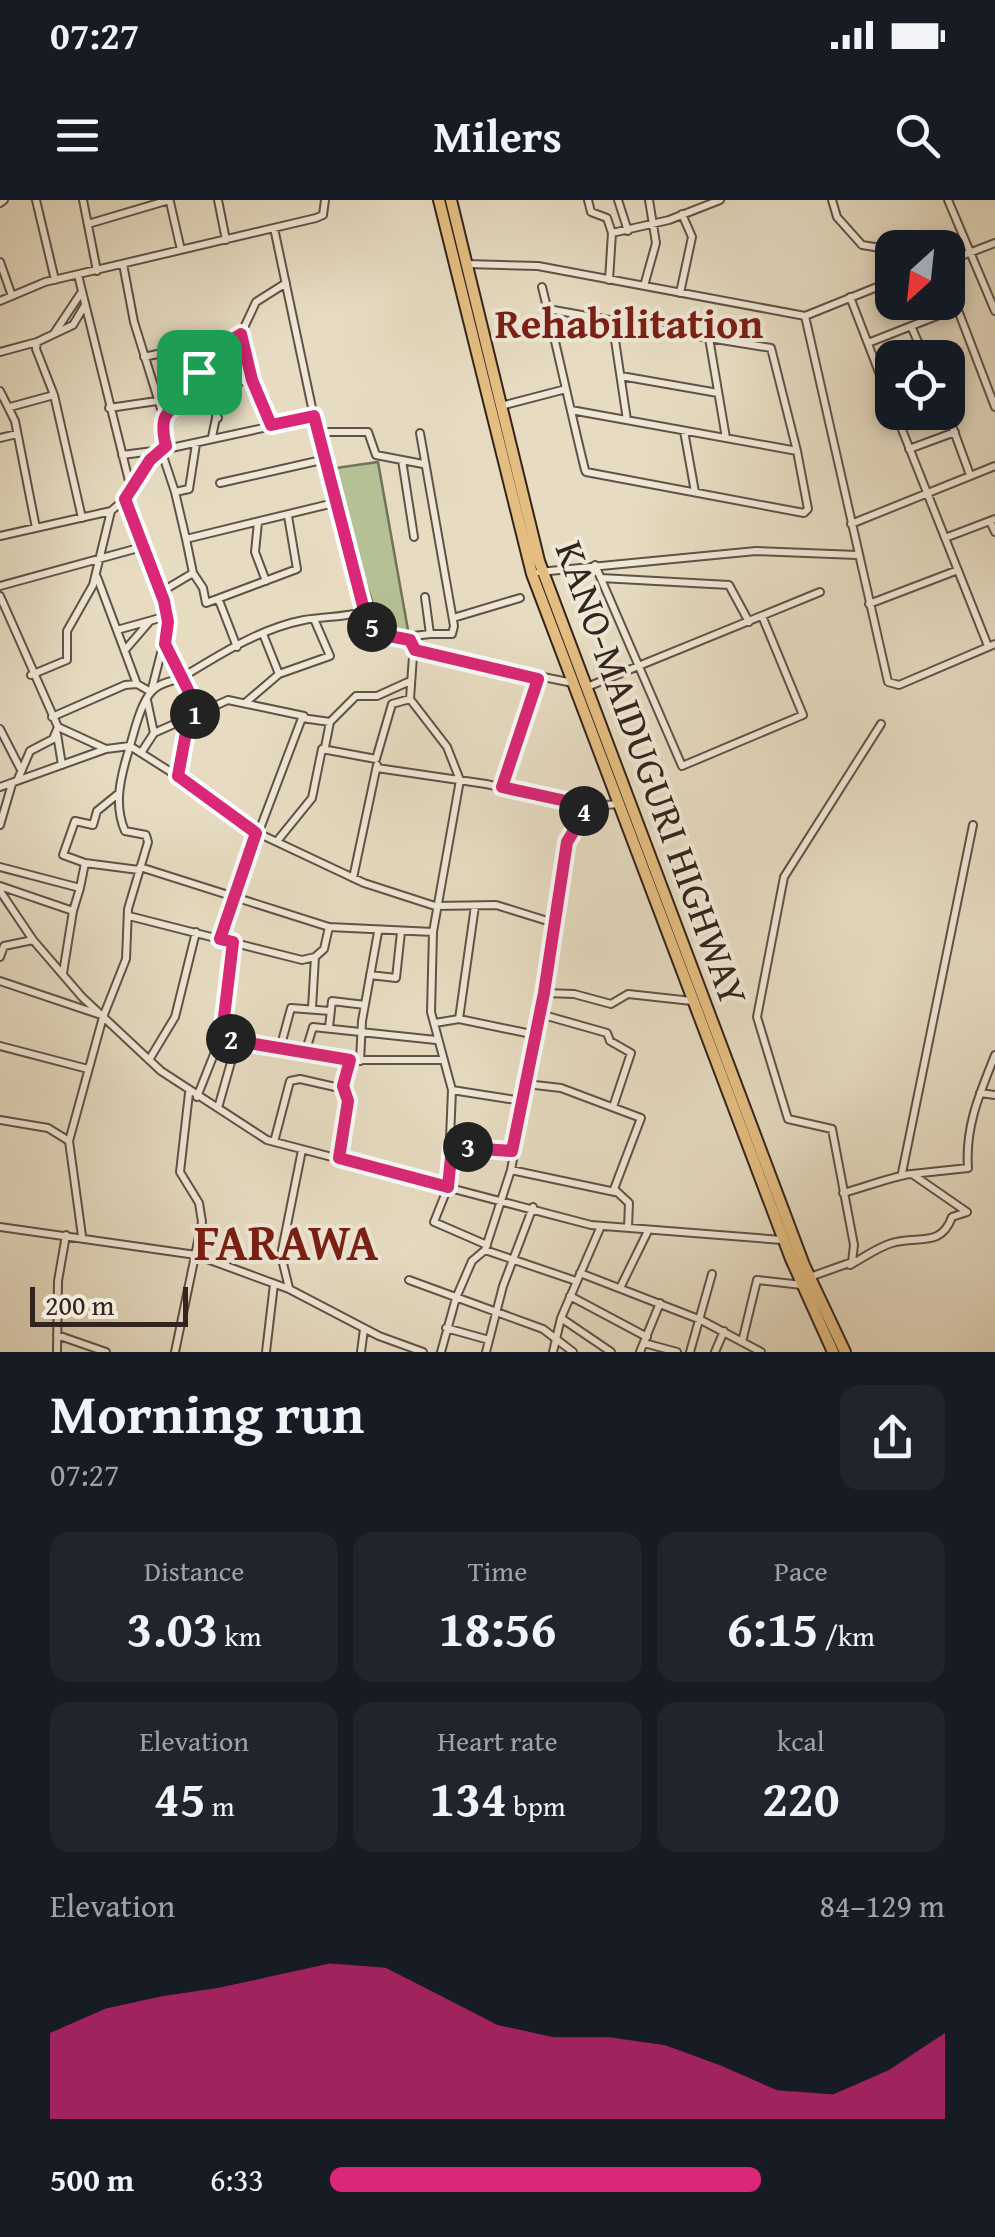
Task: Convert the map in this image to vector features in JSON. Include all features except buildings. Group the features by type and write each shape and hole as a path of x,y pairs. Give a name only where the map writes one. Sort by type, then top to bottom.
{"highway":[{"name":"KANO-MAIDUGURI HIGHWAY","path":"440,200 537,572 572,683 784,1240 845,1352"},
{"name":"KANO-MAIDUGURI HIGHWAY","path":"451,200 537,572 586,687 833,1352"}],"street":[{"path":"36,200 55,280"},
{"path":"83,200 97,271"},
{"path":"218,200 226,240"},
{"path":"0,301 55,280 322,216 324,200"},
{"path":"588,200 592,212 607,218 612,234 609,280"},
{"path":"618,200 628,232"},
{"path":"644,286 656,224 649,200"},
{"path":"612,234 656,224 720,200"},
{"path":"832,200 837,217 862,246 875,248"},
{"path":"948,200 995,312"},
{"path":"88,224 169,201 181,250"},
{"path":"680,293 692,237 682,214"},
{"path":"274,228 314,416 364,610 378,637 410,640 415,650 410,699 447,747 460,780 433,932 431,1012 452,1090 448,1187 434,1222 514,1259 660,1303 760,1352"},
{"path":"965,254 995,243"},
{"path":"0,262 12,296"},
{"path":"465,264 504,262 805,316 875,288"},
{"path":"123,264 144,357 164,416 164,448 193,573 204,588 206,603 297,569 288,516"},
{"path":"78,275 131,486"},
{"path":"218,419 199,385 202,365 212,352 238,335 256,302 286,283"},
{"path":"542,287 586,472 804,513 808,509 771,348 547,308"},
{"path":"54,334 82,292"},
{"path":"850,298 875,361"},
{"path":"0,352 37,342 73,325 84,305"},
{"path":"805,316 885,675 893,685 991,645 902,430"},
{"path":"612,320 627,420"},
{"path":"868,343 926,320"},
{"path":"962,320 995,407"},
{"path":"911,326 917,340"},
{"path":"144,357 238,335"},
{"path":"238,335 271,425"},
{"path":"709,338 726,438"},
{"path":"37,342 54,395 82,518"},
{"path":"620,376 718,393"},
{"path":"164,416 172,404 199,385 252,380"},
{"path":"212,438 223,384"},
{"path":"500,406 566,389"},
{"path":"0,391 10,407 36,528"},
{"path":"10,407 54,395"},
{"path":"109,408 158,400"},
{"path":"571,410 797,451"},
{"path":"122,454 196,443 314,416"},
{"path":"684,430 695,492"},
{"path":"319,432 368,432 376,454 424,464"},
{"path":"909,449 954,432 970,475"},
{"path":"399,638 452,634 453,618 420,433"},
{"path":"0,438 17,434"},
{"path":"175,492 188,489 196,443"},
{"path":"0,536 112,510 164,448"},
{"path":"220,483 327,459"},
{"path":"402,460 414,537"},
{"path":"851,524 995,466"},
{"path":"82,1236 69,1141 104,1017 126,958 129,916 149,838 124,830 119,793 130,746 165,644 168,616 125,499"},
{"path":"186,539 338,502"},
{"path":"32,675 68,660 66,631 83,606 96,573 112,510"},
{"path":"945,538 993,520 995,532"},
{"path":"258,522 255,552 266,581"},
{"path":"0,586 142,547"},
{"path":"537,572 756,551 857,556"},
{"path":"595,565 680,764 691,765 804,715 762,616"},
{"path":"869,604 958,570"},
{"path":"96,573 137,684 149,695 154,733"},
{"path":"161,592 193,573"},
{"path":"601,578 729,585 749,622"},
{"path":"586,687 820,592"},
{"path":"0,596 52,716 62,765"},
{"path":"425,597 430,634"},
{"path":"453,618 520,598"},
{"path":"217,599 228,616 237,647"},
{"path":"149,695 262,634 364,610"},
{"path":"117,630 168,616"},
{"path":"245,703 280,674 330,656 314,619"},
{"path":"124,650 151,621"},
{"path":"262,634 280,674"},
{"path":"165,644 199,712"},
{"path":"415,650 538,679 572,683"},
{"path":"502,787 538,679"},
{"path":"278,840 312,798 330,722 356,696 377,696 409,682"},
{"path":"52,716 137,684"},
{"path":"353,878 392,704 410,699"},
{"path":"141,753 154,733 228,700 256,710 330,722"},
{"path":"178,776 189,716"},
{"path":"220,939 304,716"},
{"path":"849,1266 854,1246 832,1129 788,1119 757,1017 784,877 880,724"},
{"path":"0,729 21,769"},
{"path":"57,730 106,749"},
{"path":"0,825 30,750 57,730"},
{"path":"0,787 106,749 130,746 257,833 353,878 435,906 496,906 554,923"},
{"path":"325,747 376,764 589,806 620,804"},
{"path":"119,793 97,811 93,825 75,821 64,855 85,863 140,869 329,927 433,932"},
{"path":"441,1352 456,1298 472,1261 486,1247 511,1170 567,842 589,806"},
{"path":"902,1173 973,825"},
{"path":"62,974 85,863"},
{"path":"0,867 80,888"},
{"path":"0,888 72,911"},
{"path":"0,888 33,940 62,974 149,1060 193,1095 274,1142 601,1226 648,1233 784,1240"},
{"path":"459,1019 475,906"},
{"path":"129,916 302,960 316,957 324,949 329,927"},
{"path":"149,1060 175,1017 196,932"},
{"path":"360,1060 378,932"},
{"path":"370,975 396,978 401,932"},
{"path":"0,957 2,946 33,940"},
{"path":"175,1352 202,1222 199,1203 180,1172 193,1095 222,1034 233,942"},
{"path":"312,1008 316,957"},
{"path":"0,981 104,1017"},
{"path":"544,993 574,994 611,1004 628,994 694,1002"},
{"path":"329,1027 332,1001 365,1005"},
{"path":"281,1045 291,1008 330,1011"},
{"path":"540,1014 607,1033 610,1041 631,1053 613,1107"},
{"path":"436,1023 459,1019 536,1035"},
{"path":"306,1050 309,1030 329,1027 436,1040"},
{"path":"222,1034 237,1041 281,1045 350,1060 444,1060"},
{"path":"218,1108 237,1041"},
{"path":"0,1046 88,1069"},
{"path":"843,1193 882,1184 902,1173 968,1168 966,1139 995,1055"},
{"path":"339,1158 350,1060"},
{"path":"274,1142 290,1081 300,1079 344,1090"},
{"path":"526,1084 561,1088 642,1120 615,1192"},
{"path":"452,1090 522,1101"},
{"path":"980,1093 995,1094"},
{"path":"0,1120 48,1128 69,1141"},
{"path":"452,1147 512,1151"},
{"path":"289,1290 281,1255 302,1150"},
{"path":"511,1170 615,1192 629,1202 628,1228"},
{"path":"742,1342 757,1280 806,1281 849,1266 892,1243 939,1237 947,1232 952,1217 966,1214 912,1174"},
{"path":"486,1352 495,1312 533,1207"},
{"path":"553,1352 560,1318 601,1226"},
{"path":"0,1227 196,1255 289,1290 364,1330 423,1352"},
{"path":"620,1288 648,1233"},
{"path":"57,1352 66,1235"},
{"path":"690,1352 712,1274"},
{"path":"409,1280 555,1336 574,1352"},
{"path":"266,1352 274,1284"},
{"path":"570,1296 646,1340 677,1352"},
{"path":"640,1352 660,1303"},
{"path":"560,1318 611,1352"},
{"path":"446,1328 488,1340"},
{"path":"361,1352 364,1330"},
{"path":"715,1352 724,1332"},
{"path":"57,1335 106,1352"}],"green space":[{"path":"378,462 408,630 383,635 329,469"}],"district":[{"name":"Rehabilitation","path":"629,323"},
{"name":"FARAWA","path":"286,1242"}],"route":[{"path":"241,334 252,380 271,425 314,416 364,610 374,633 378,637 410,640 415,650 538,679 502,787 589,806 571,831 562,864 544,993 512,1151 452,1147 448,1187 427,1185 339,1158 349,1097 343,1086 350,1060 281,1045 237,1041 222,1034 233,942 220,939 256,833 244,828 178,776 189,716 199,712 165,644 168,622 164,601 125,499 150,460 166,446 164,416 172,404 194,392 199,372 212,352 241,334"}]}
